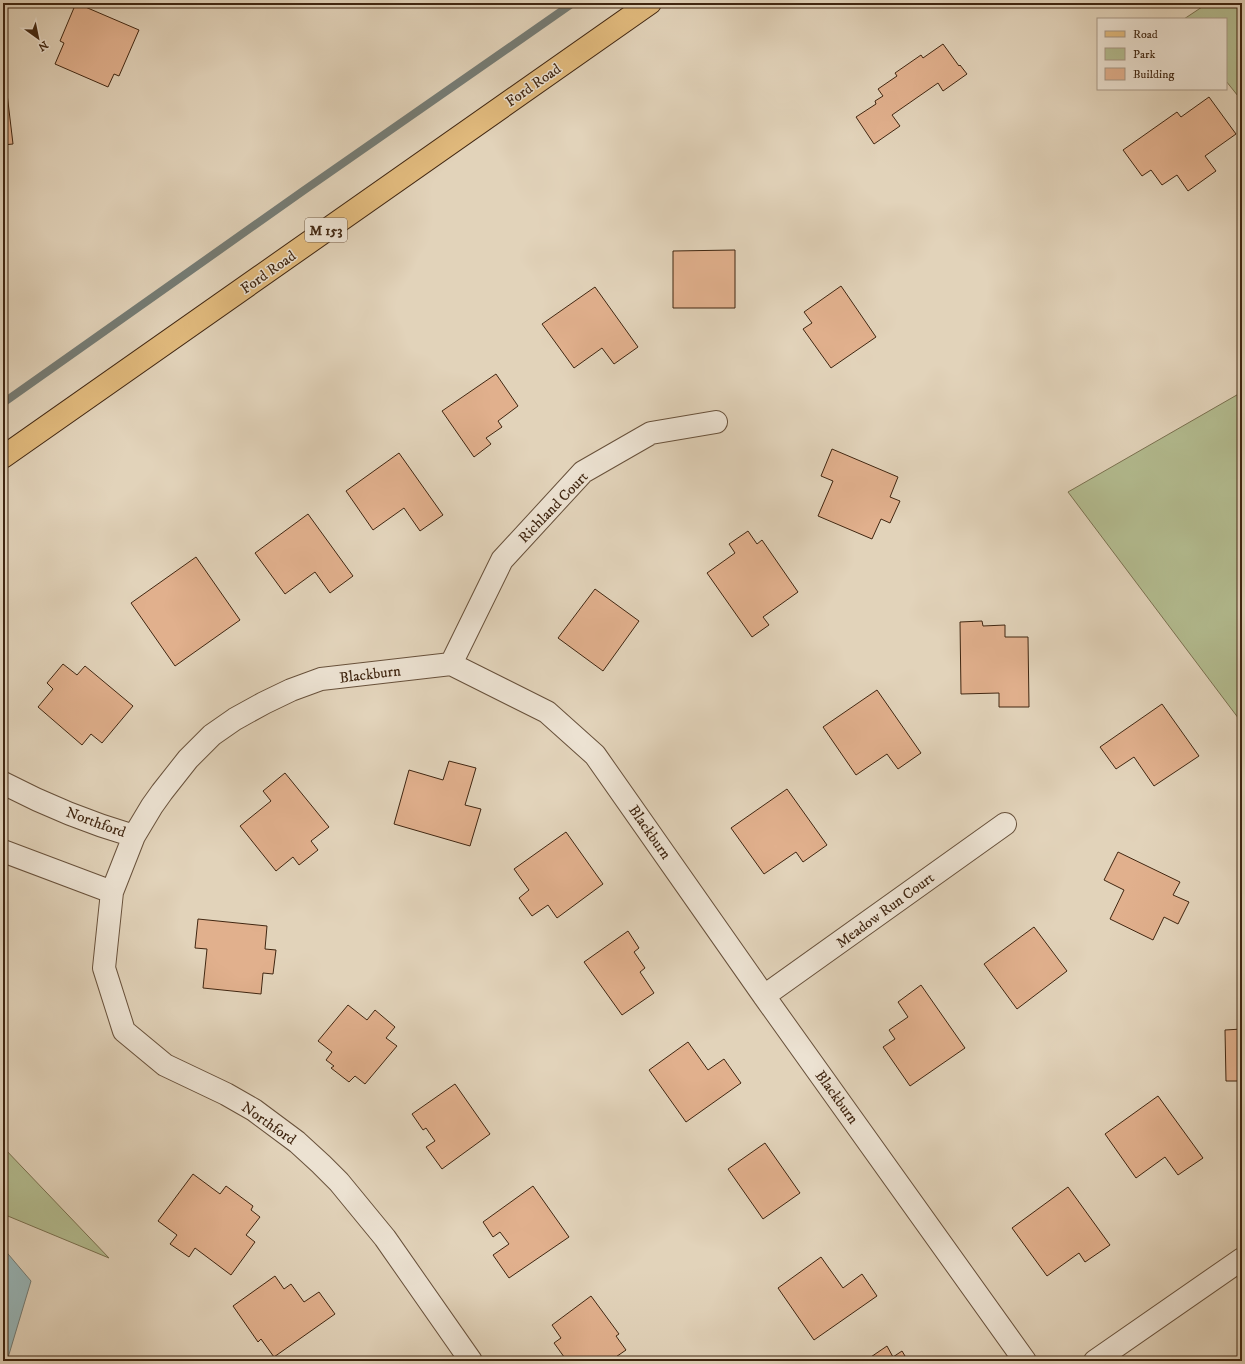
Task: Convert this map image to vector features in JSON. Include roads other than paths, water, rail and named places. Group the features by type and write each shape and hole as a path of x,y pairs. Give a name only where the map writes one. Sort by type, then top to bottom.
{"main road":[{"name":"Ford Road","path":"3,457 650,3"}],"street":[{"name":"Richland Court","path":"451,664 502,560 583,472 651,433 716,422"},
{"name":"Blackburn","path":"134,836 152,806 188,759 212,735 235,719 264,703 291,690 321,679 451,664 547,712 596,756 764,996 1025,1361"},
{"name":"Northford","path":"3,783 33,799 108,828 134,836 112,892 104,968 124,1031 166,1065 226,1094 254,1110 297,1142 321,1164 339,1182 385,1238 471,1361"},
{"name":"Meadow Run Court","path":"764,996 1005,824"},
{"path":"3,850 112,892"},
{"path":"1095,1361 1242,1259"}],"water":[{"path":"3,1248 31,1281 7,1361 3,1361"}],"waterway":[{"path":"3,403 303,191 573,3"}]}
